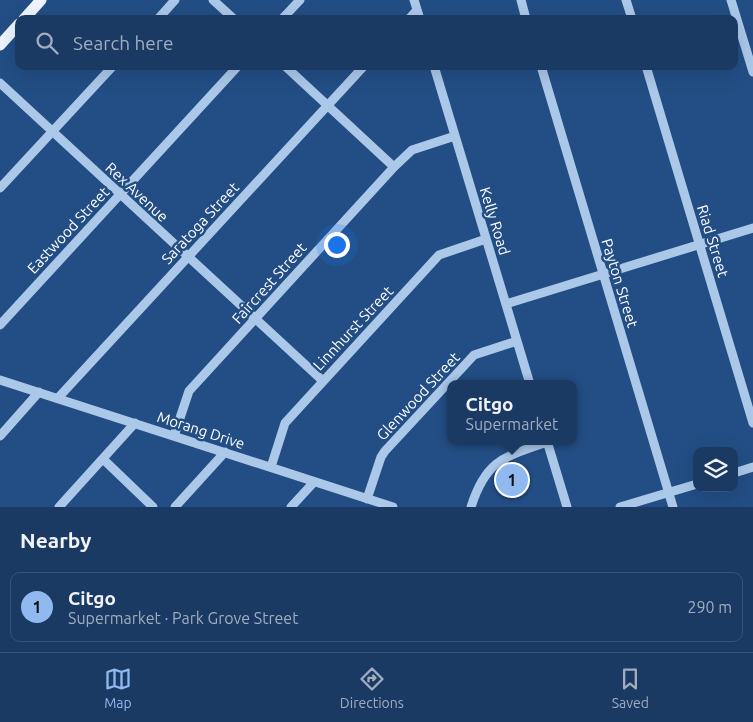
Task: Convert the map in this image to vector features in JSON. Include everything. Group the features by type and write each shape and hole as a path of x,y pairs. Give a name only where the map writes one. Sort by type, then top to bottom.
{"main road":[{"path":"28,15 41,0"},
{"path":"0,45 15,28"}],"street":[{"path":"162,15 176,0"},
{"path":"213,0 230,15"},
{"path":"286,15 300,0"},
{"path":"414,0 419,14"},
{"path":"521,0 525,15"},
{"path":"626,0 631,15"},
{"path":"731,0 736,15"},
{"path":"738,23 753,72"},
{"path":"0,188 109,70"},
{"name":"Eastwood Street","path":"0,325 234,70"},
{"path":"289,70 394,167"},
{"name":"Saratoga Street","path":"58,398 360,70"},
{"name":"Kelly Road","path":"435,70 529,380"},
{"name":"Payton Street","path":"542,70 673,507"},
{"name":"Riad Street","path":"647,70 753,423"},
{"name":"Rex Avenue","path":"0,83 323,381"},
{"name":"Faircrest Street","path":"174,436 190,391 394,167 412,150 455,136"},
{"path":"506,304 753,228"},
{"name":"Linnhurst Street","path":"271,468 286,423 442,252 486,239"},
{"name":"Glenwood Street","path":"451,380 474,355 517,341"},
{"name":"Morang Drive","path":"0,380 393,507"},
{"name":"Glenwood Street","path":"367,499 381,457 385,451 447,384"},
{"path":"0,436 39,392"},
{"path":"59,507 135,423"},
{"path":"471,507 480,482 502,458 536,445"},
{"path":"548,445 567,507"},
{"path":"175,507 224,452"},
{"path":"102,459 153,507"},
{"path":"738,472 753,467"},
{"path":"291,507 314,482"},
{"path":"620,507 693,485"}],"place":[{"name":"Citgo","path":"512,480"}]}
